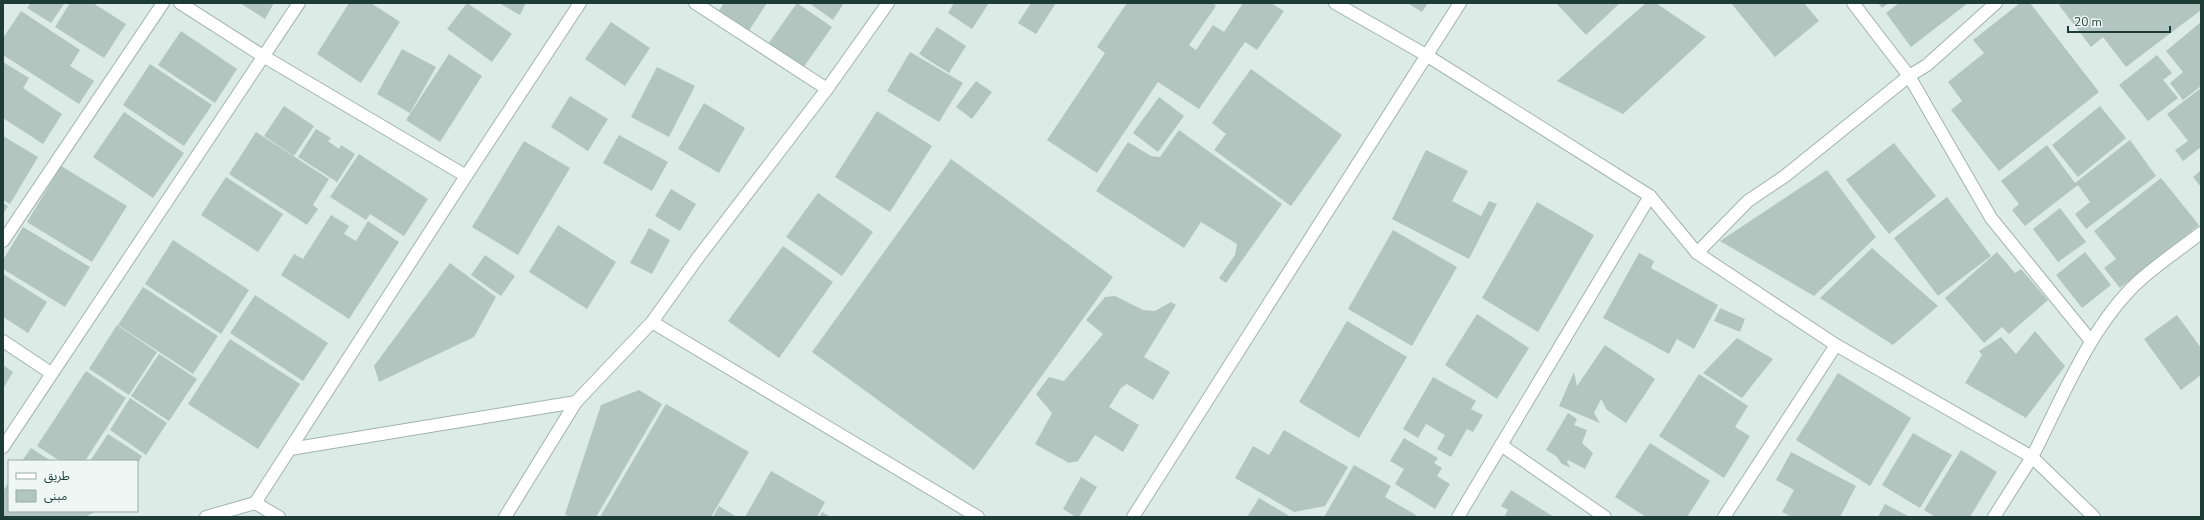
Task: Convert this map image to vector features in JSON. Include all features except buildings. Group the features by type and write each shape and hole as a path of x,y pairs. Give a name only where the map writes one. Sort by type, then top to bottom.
{"street":[{"path":"3,241 164,3"},
{"path":"180,3 263,56 466,176"},
{"path":"3,447 299,3"},
{"path":"206,517 255,503 466,176 580,3"},
{"path":"695,3 827,89"},
{"path":"505,517 576,402 652,322 696,259 827,89 888,3"},
{"path":"1335,3 1426,55 1650,196 1697,252 1836,345 2032,457 2094,517"},
{"path":"1133,517 1460,3"},
{"path":"1853,3 1909,76 1991,218 2092,341"},
{"path":"1697,252 1748,201 1785,176 1909,76 1927,65 1996,3"},
{"path":"1458,517 1650,196"},
{"path":"1994,517 2032,457 2092,341 2138,282 2201,233"},
{"path":"652,322 978,517"},
{"path":"3,341 51,373"},
{"path":"1724,517 1836,345"},
{"path":"290,449 576,402"},
{"path":"1501,445 1606,517"},
{"path":"255,503 279,517"}]}
